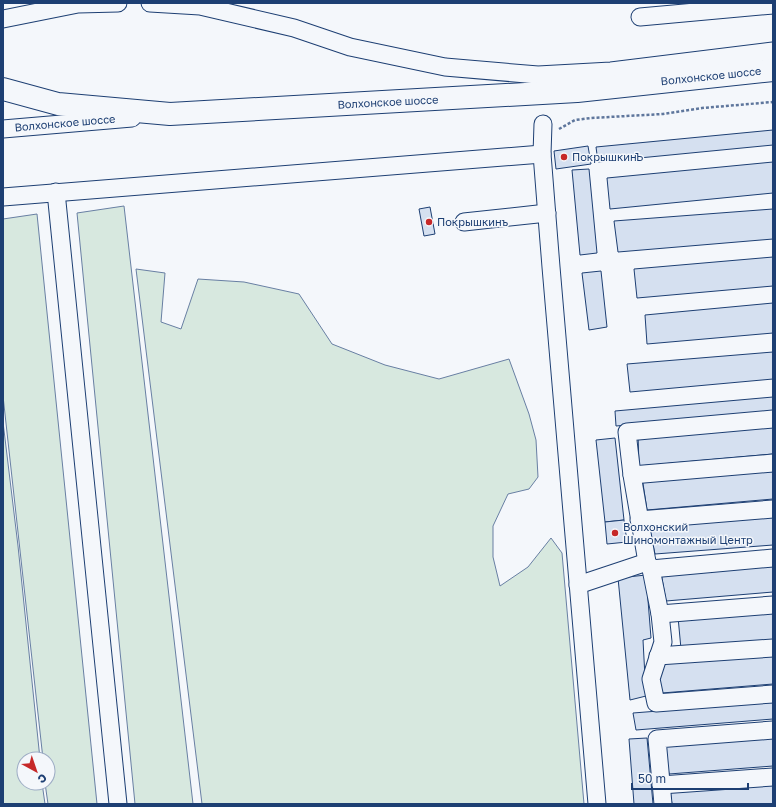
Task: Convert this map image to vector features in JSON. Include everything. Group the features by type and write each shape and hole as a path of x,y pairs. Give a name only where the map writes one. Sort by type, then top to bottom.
{"main road":[{"name":"Волхонское шоссе","path":"170,114 577,91 773,70"},
{"path":"3,89 58,104 170,114"}],"street":[{"path":"3,19 78,4 118,3"},
{"name":"Волхонское шоссе","path":"150,3 200,6 294,28 350,47 438,65 538,75 611,71 773,51"},
{"path":"640,17 773,5"},
{"name":"Волхонское шоссе","path":"3,129 170,114"},
{"path":"550,127 542,154 597,804"},
{"path":"3,198 56,192 542,154"},
{"path":"56,192 118,804"},
{"path":"464,222 547,213"},
{"path":"773,419 627,432 639,520 660,614 663,642 651,679 656,703 773,694"},
{"path":"632,475 773,463"},
{"path":"639,520 773,509"},
{"path":"578,585 649,566 773,558"},
{"path":"660,614 773,605"},
{"path":"658,656 773,648"},
{"path":"663,804 657,739 773,730"},
{"path":"661,785 773,776"}],"path":[{"path":"550,127 576,120 591,118 663,114 702,108 773,102"}],"shaded area":[{"path":"124,206 193,804 135,804 77,213"},
{"path":"37,214 97,804 48,804 46,791 56,791 56,751 42,751 3,396 3,219"},
{"path":"136,269 165,273 161,322 181,329 198,279 244,282 299,294 332,344 385,365 439,379 509,359 529,414 536,440 538,477 529,489 508,494 493,526 493,557 500,586 528,567 551,538 562,553 584,804 202,804"},
{"path":"3,422 18,546 39,751 16,751 16,791 43,791 45,804 3,804"}],"building":[{"path":"773,130 773,145 598,162 596,147"},
{"path":"588,146 591,164 556,169 554,151"},
{"path":"773,162 773,193 610,209 607,178"},
{"path":"589,169 597,253 580,255 572,170"},
{"path":"430,207 435,234 424,236 419,209"},
{"path":"773,209 773,239 618,252 614,221"},
{"path":"773,257 773,286 637,298 634,269"},
{"path":"601,271 607,327 589,330 582,273"},
{"path":"773,303 773,333 647,344 645,315"},
{"path":"773,352 773,379 630,392 627,364"},
{"path":"773,397 773,412 616,426 615,411"},
{"path":"773,422 773,454 639,466 638,434"},
{"path":"615,438 624,520 605,522 596,440"},
{"path":"773,467 773,499 647,510 642,477"},
{"path":"773,515 773,545 655,554 649,526"},
{"path":"624,520 627,542 607,544 605,522"},
{"path":"773,563 773,592 666,601 661,573"},
{"path":"646,575 651,638 643,640 646,696 630,700 618,578"},
{"path":"773,609 773,641 681,649 678,617"},
{"path":"773,655 773,684 662,693 657,663"},
{"path":"773,702 773,719 636,730 633,713"},
{"path":"773,736 773,766 669,774 664,745"},
{"path":"647,738 653,804 634,804 629,739"},
{"path":"773,783 773,804 672,804 670,791"}],"place":[{"name":"ПокрышкинЪ","path":"564,157"},
{"name":"Покрышкинъ","path":"429,222"},
{"name":"Волхонский Шиномонтажный Центр","path":"615,533"}]}
